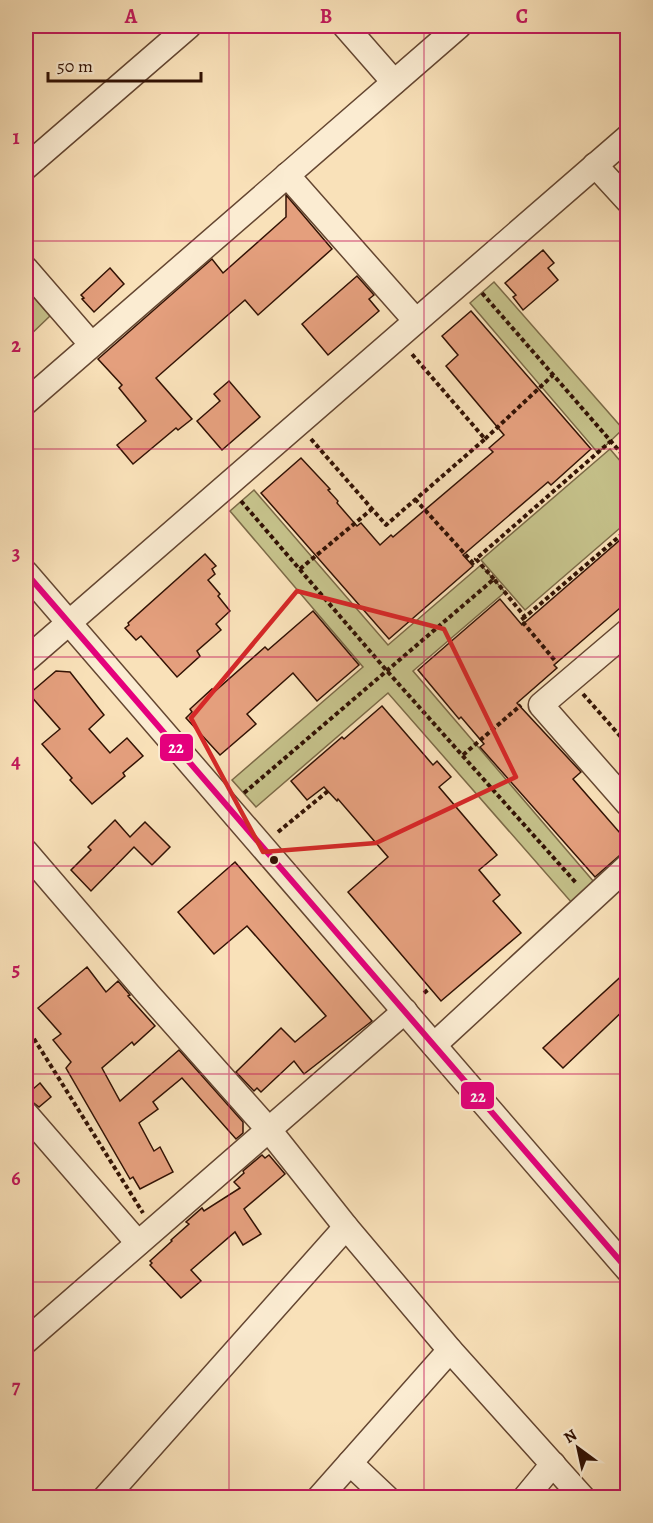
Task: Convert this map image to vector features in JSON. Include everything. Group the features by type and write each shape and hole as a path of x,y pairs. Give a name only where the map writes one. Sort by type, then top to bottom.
{"street":[{"path":"26,167 189,26"},
{"path":"345,26 394,82"},
{"path":"26,402 459,26"},
{"path":"26,660 627,137"},
{"path":"595,165 627,201"},
{"path":"287,175 416,321"},
{"path":"26,269 91,344"},
{"path":"26,573 627,1270"},
{"path":"627,632 541,705 627,804"},
{"path":"26,852 269,1130 346,1227 450,1350 583,1497"},
{"path":"434,1045 627,866"},
{"path":"26,1341 405,1011"},
{"path":"27,1120 146,1236"},
{"path":"105,1497 346,1227"},
{"path":"319,1497 450,1350"},
{"path":"350,1462 387,1497"},
{"path":"525,1497 553,1464"}],"path":[{"path":"482,292 627,459"},
{"path":"398,337 485,439"},
{"path":"297,423 386,525 485,439 553,375"},
{"path":"416,499 473,563 611,441"},
{"path":"241,501 387,671 591,900"},
{"path":"300,569 372,509"},
{"path":"563,670 521,620 627,529"},
{"path":"476,560 525,617"},
{"path":"243,794 494,579"},
{"path":"278,833 328,791"},
{"path":"424,993 430,988"},
{"path":"26,1026 146,1236"}],"highlighted area":[{"path":"297,591 444,629 516,777 376,843 263,852 191,718"}],"shaded area":[{"path":"494,282 623,429 598,453 470,303"},
{"path":"26,288 50,316 26,339"},
{"path":"610,449 627,469 627,522 525,610 481,560"},
{"path":"254,490 388,645 481,565 505,592 413,671 594,882 572,903 388,693 256,807 232,780 363,667 230,511"}],"building":[{"path":"286,195 332,249 258,315 245,300 156,378 192,419 178,430 176,428 133,464 117,445 146,421 119,388 122,385 98,359 212,259 223,273 286,217"},
{"path":"543,250 554,263 548,268 558,280 523,310 513,297 516,295 505,283"},
{"path":"110,268 124,284 94,312 81,295"},
{"path":"357,276 374,295 369,299 379,311 328,355 302,324"},
{"path":"471,311 591,449 551,485 548,482 463,555 473,566 389,639 261,493 301,458 330,489 328,490 338,501 337,503 357,526 361,523 380,545 391,535 393,537 493,452 489,448 504,435 446,366 458,355 442,336"},
{"path":"229,381 260,417 222,450 197,421 220,401 214,394"},
{"path":"627,534 627,602 554,665 557,668 517,703 581,772 573,779 627,841 627,849 595,877 480,747 484,744 461,717 459,719 418,670 500,599 522,625"},
{"path":"205,554 216,566 212,569 215,574 208,580 230,611 216,624 221,630 197,651 200,656 177,677 141,636 136,640 125,628"},
{"path":"313,611 359,665 317,701 293,673 247,714 256,724 220,755 186,718 192,712 190,709 212,689 214,692 265,647 268,650"},
{"path":"56,671 70,672 104,715 89,729 110,753 127,738 143,756 123,773 125,776 92,804 42,744 60,729 29,694"},
{"path":"382,706 433,765 437,761 451,777 439,787 497,855 479,870 500,895 493,901 521,933 441,1001 348,892 388,857 338,799 337,801 324,787 307,800 291,781"},
{"path":"115,820 130,837 145,822 170,847 152,865 134,847 91,891 71,870 91,850 88,847"},
{"path":"235,862 372,1021 304,1074 294,1061 261,1092 257,1088 254,1091 236,1072 281,1028 295,1042 326,1016 247,926 214,954 178,912"},
{"path":"87,967 106,992 118,981 130,995 128,996 155,1026 134,1045 132,1042 102,1068 120,1101 179,1050 243,1122 243,1133 236,1139 182,1078 153,1102 158,1109 139,1123 154,1151 160,1147 173,1172 140,1189 133,1177 130,1179 66,1068 71,1062 53,1040 61,1034 38,1008"},
{"path":"627,971 627,1007 563,1068 543,1048"},
{"path":"40,1083 51,1097 39,1107 26,1100 26,1095"},
{"path":"262,1155 265,1158 269,1155 285,1174 244,1209 261,1234 243,1245 235,1232 191,1270 201,1281 181,1298 150,1265 152,1263 150,1261 189,1224 186,1222 202,1208 204,1211 240,1188 234,1182"}],"transit line":[{"name":"22","path":"26,573 628,1270"}]}
